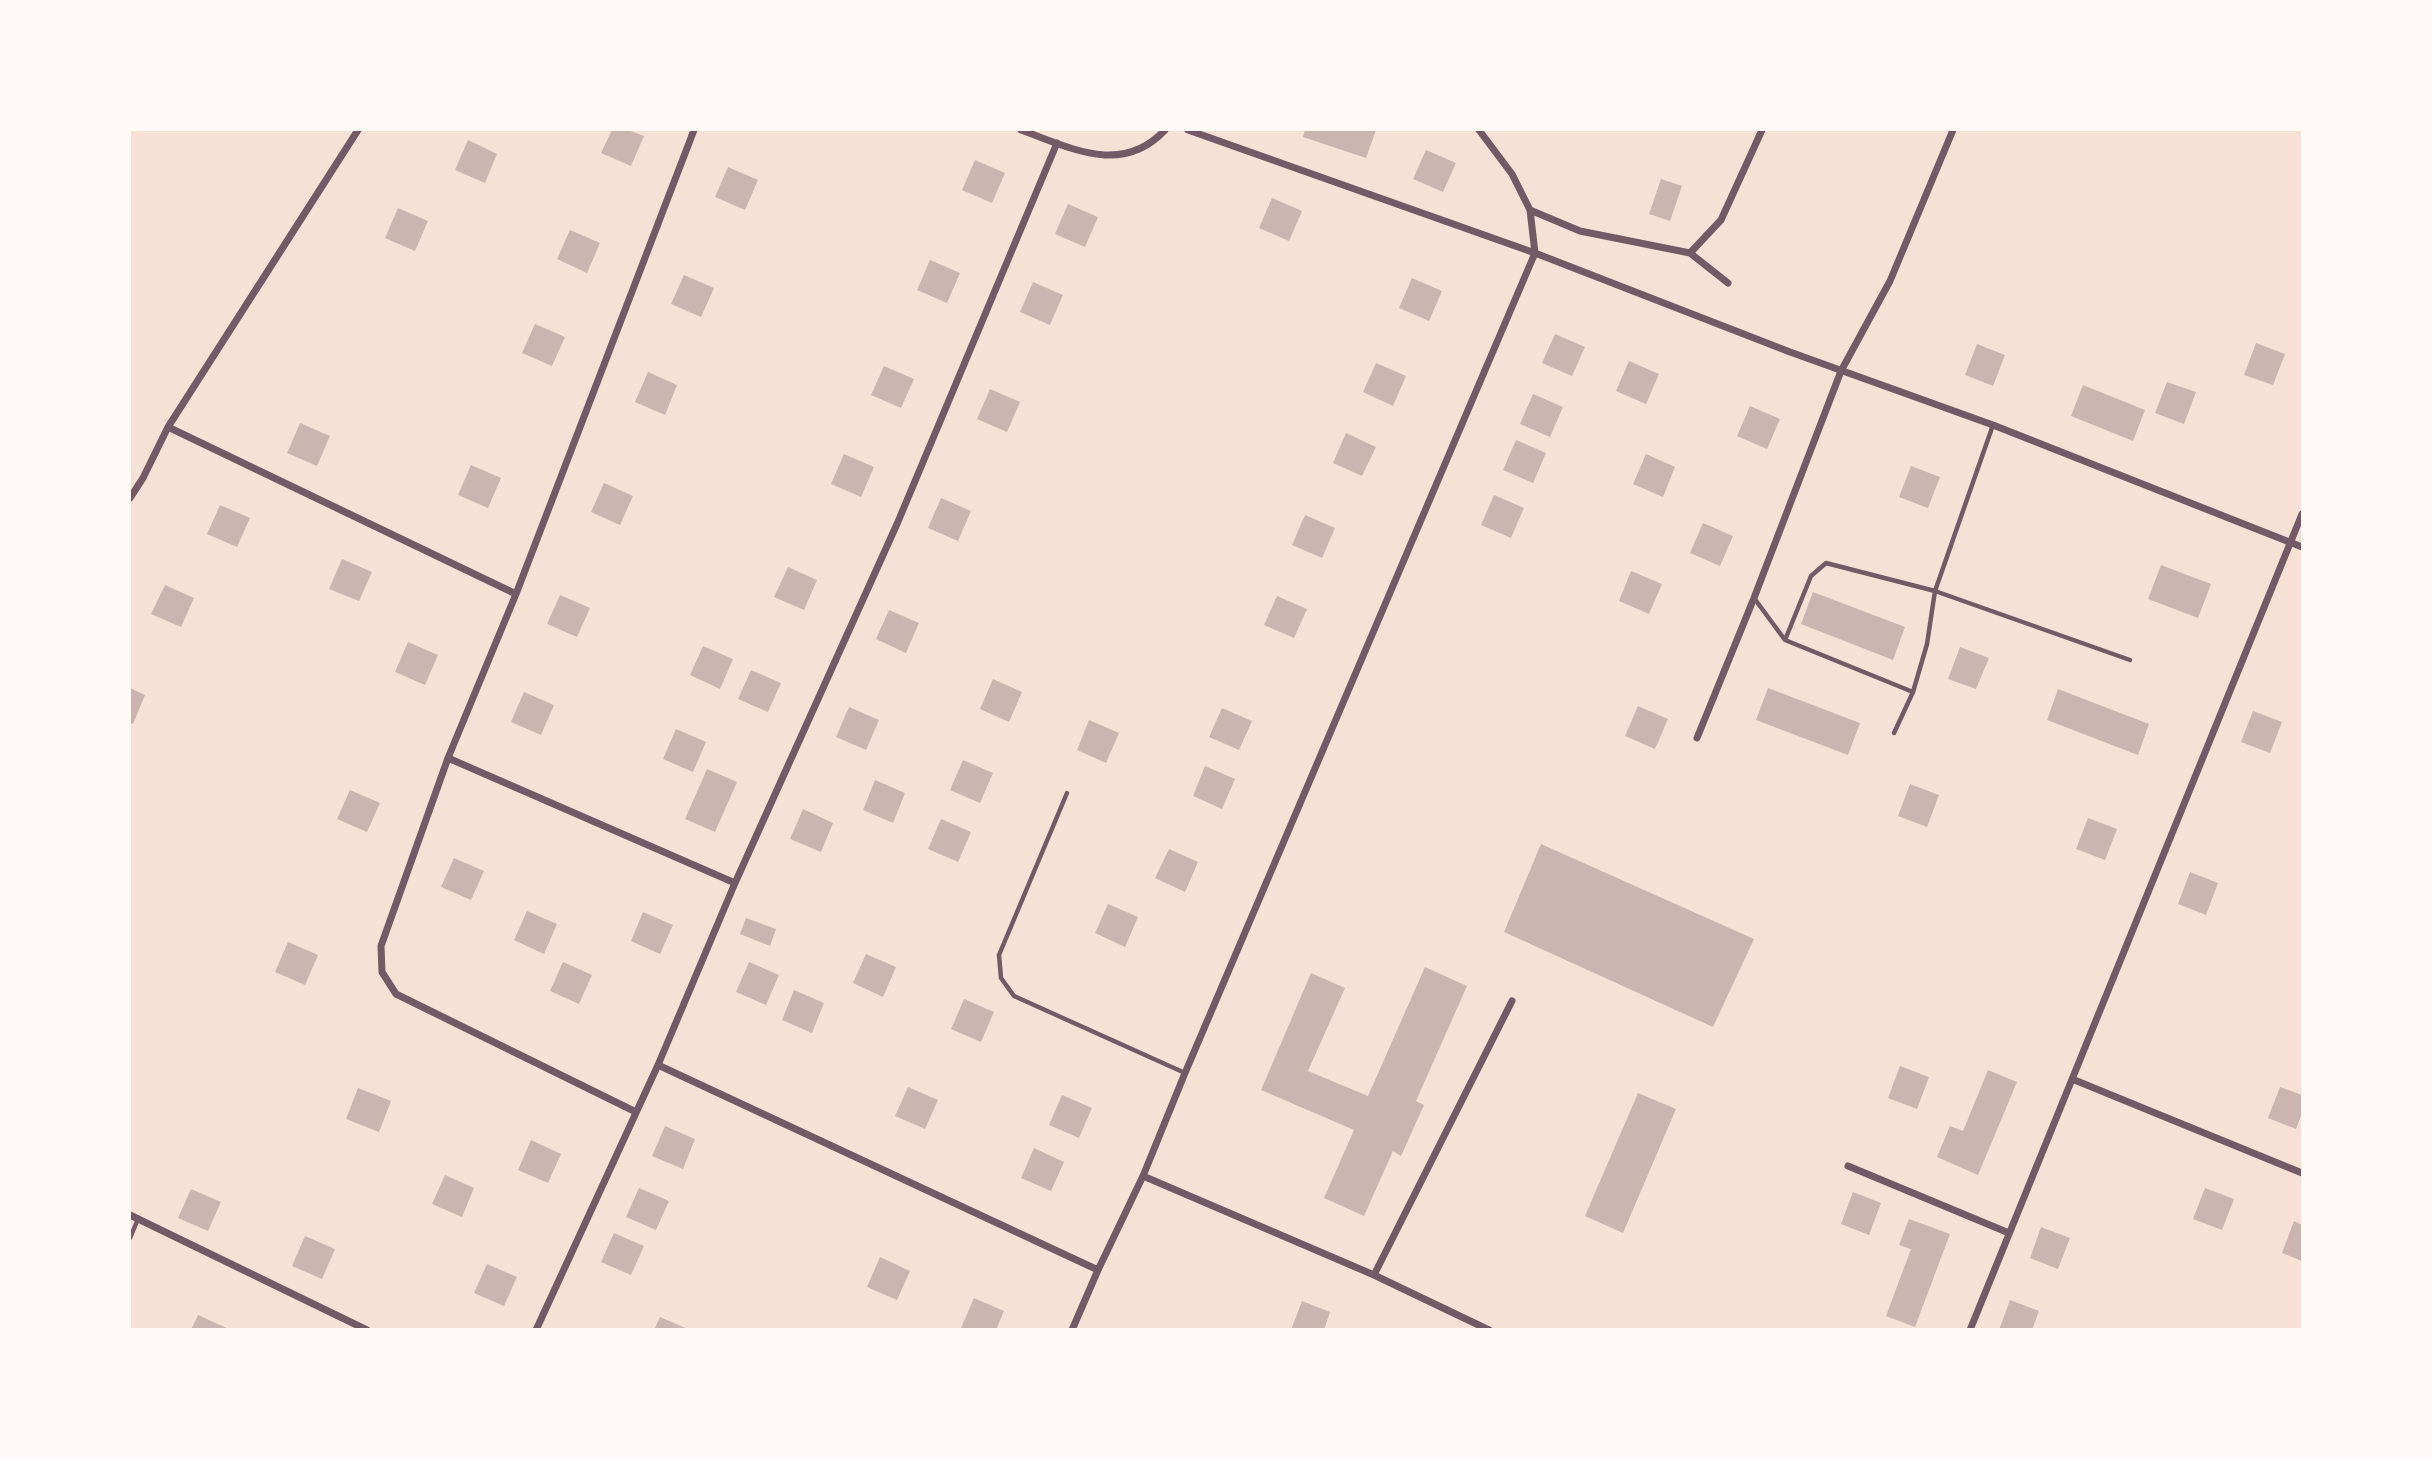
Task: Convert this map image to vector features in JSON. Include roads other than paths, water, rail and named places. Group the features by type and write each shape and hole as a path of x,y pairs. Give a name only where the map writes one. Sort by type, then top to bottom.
{"street":[{"path":"130,498 168,427 358,130"},
{"path":"636,1112 396,994 382,972 381,946 449,758 516,594 694,130"},
{"path":"1021,130 1106,157 1137,152 1166,130"},
{"path":"1188,130 1535,253 1993,425 2302,547"},
{"path":"1072,1329 1143,1176 1535,253 1530,209 1512,174 1479,130"},
{"path":"1690,253 1721,220 1762,130"},
{"path":"1698,738 1755,598 1841,370 1890,281 1953,130"},
{"path":"536,1329 658,1065 735,883 897,524 1056,143"},
{"path":"1530,209 1580,231 1690,253 1728,283"},
{"path":"168,427 516,594"},
{"path":"1970,1329 2302,514"},
{"path":"449,758 735,883"},
{"path":"1374,1275 1512,1000"},
{"path":"658,1065 1098,1270"},
{"path":"2072,1079 2302,1173"},
{"path":"1848,1166 2009,1233"},
{"path":"1143,1176 1374,1275 1489,1329"},
{"path":"130,1215 367,1329"}],"lane":[{"path":"1894,733 1913,692 1927,644 1935,591 1993,425"},
{"path":"1785,640 1811,576 1826,563 1935,591 2130,660"},
{"path":"1755,598 1785,640 1913,692"},
{"path":"1067,793 999,955 1001,978 1014,996 1185,1073"},
{"path":"130,1238 138,1219"}]}
